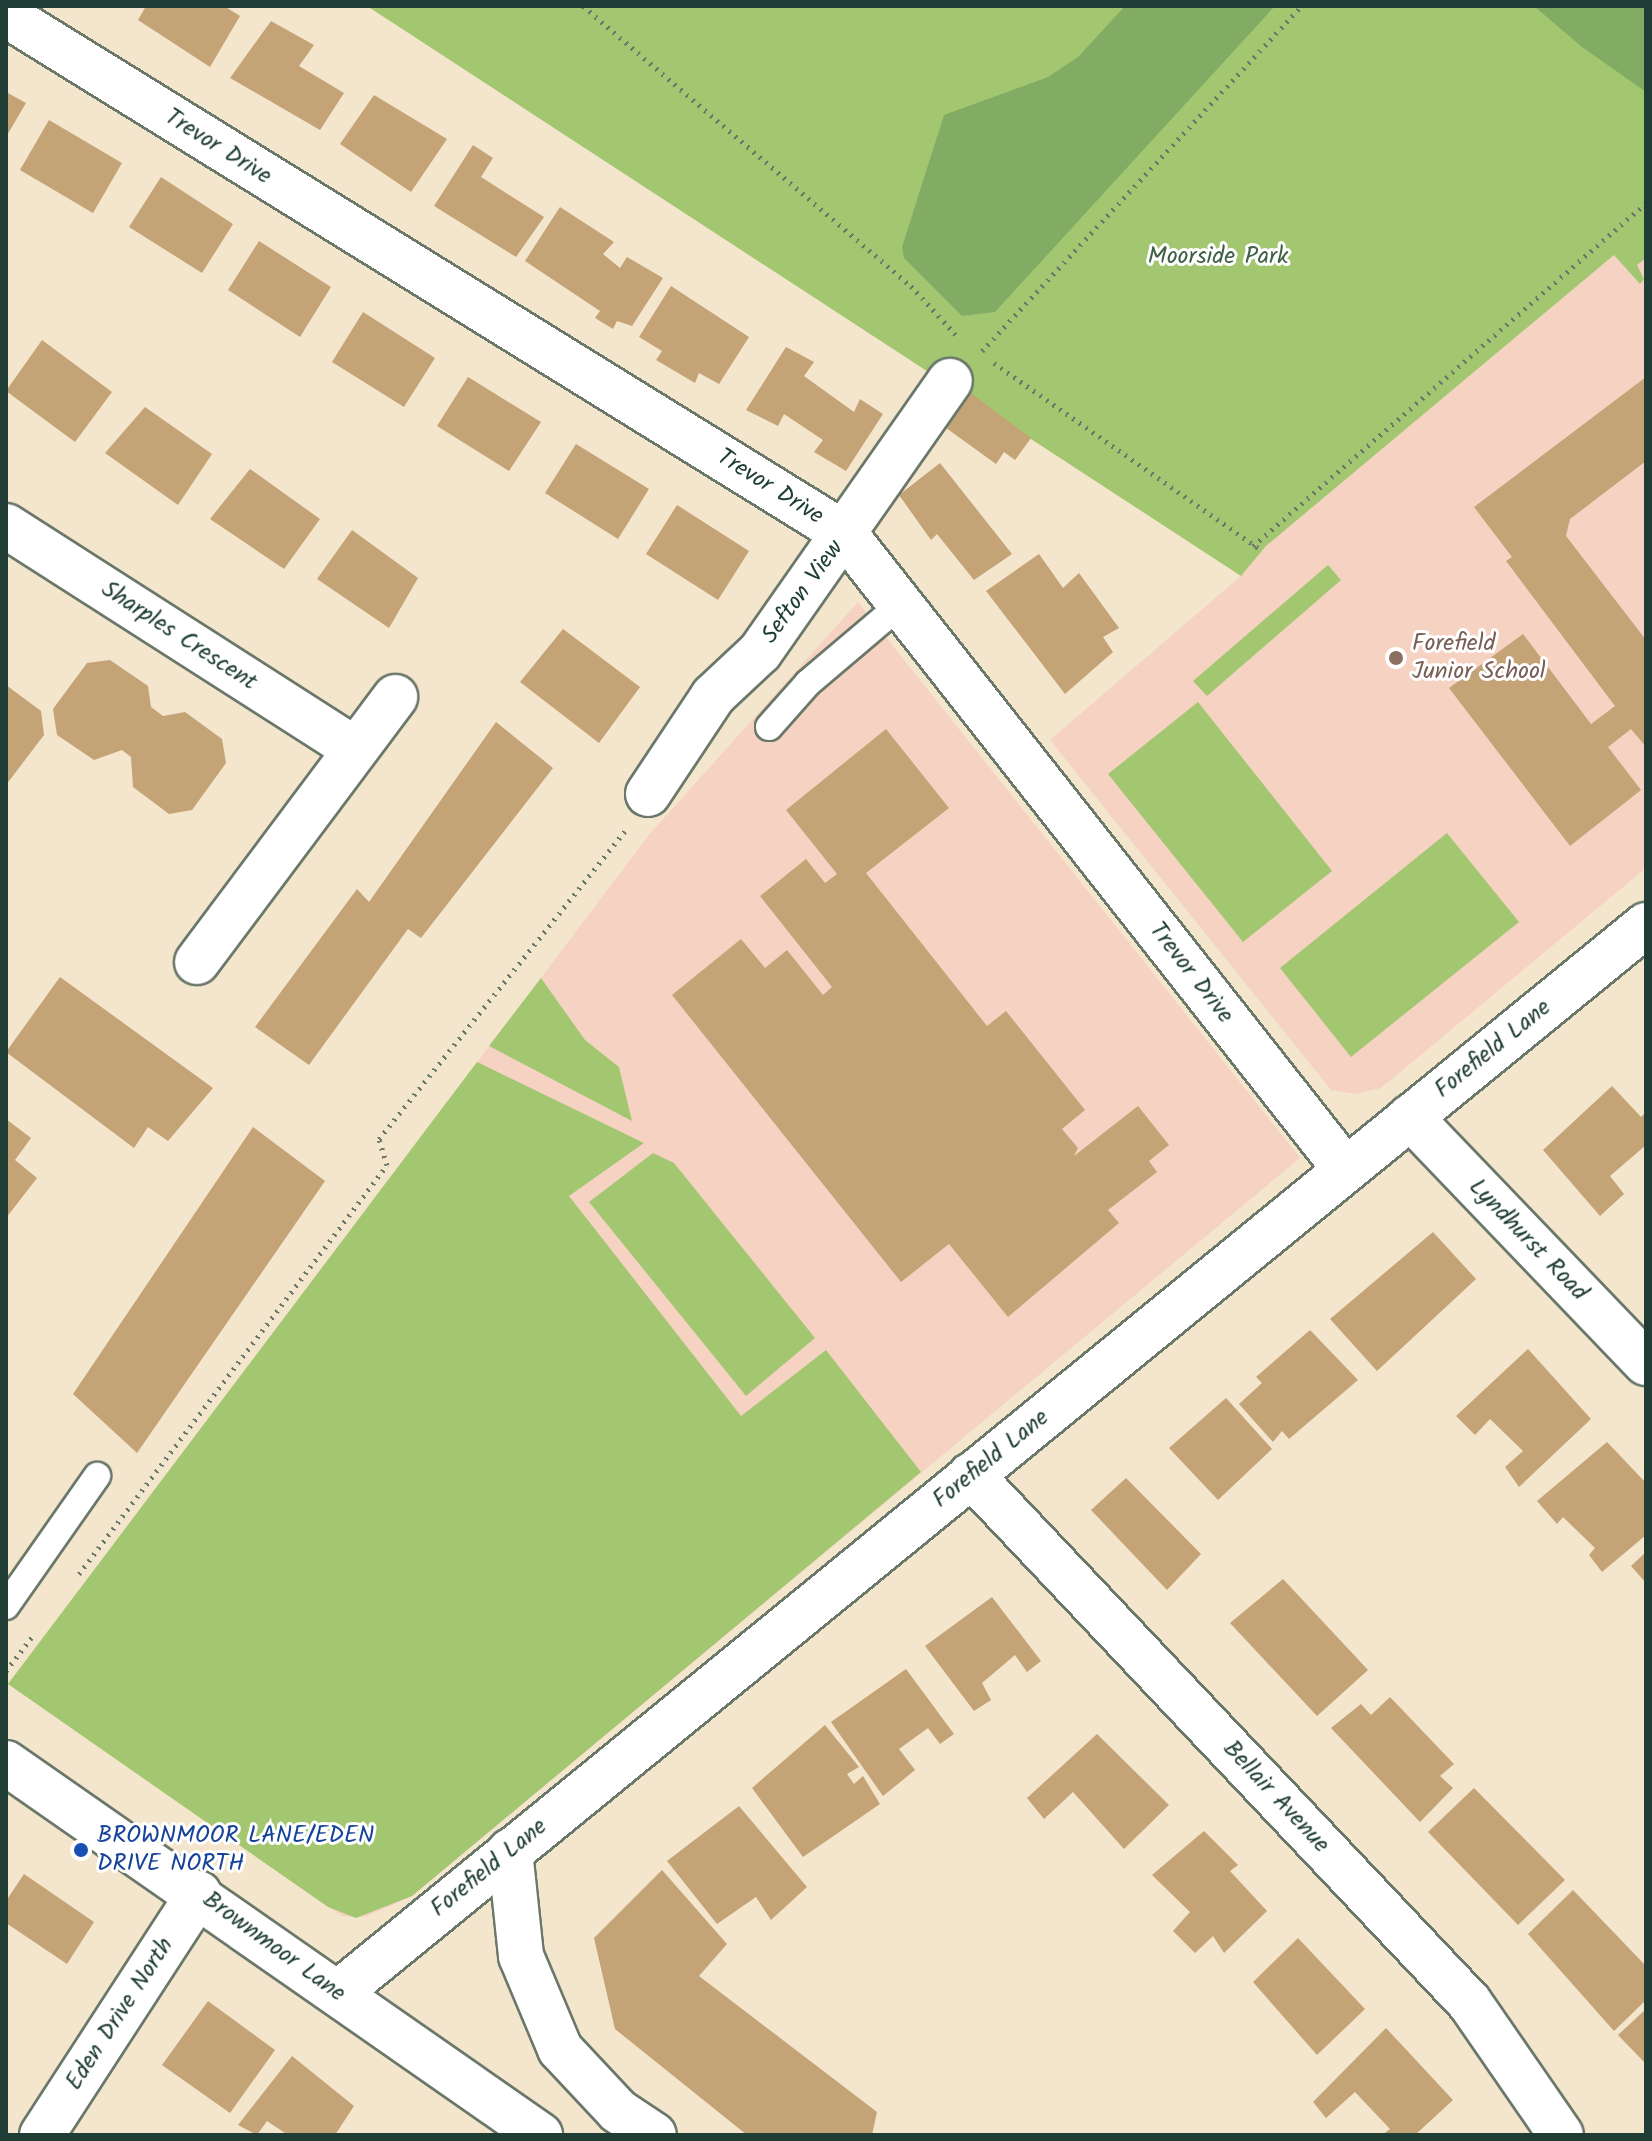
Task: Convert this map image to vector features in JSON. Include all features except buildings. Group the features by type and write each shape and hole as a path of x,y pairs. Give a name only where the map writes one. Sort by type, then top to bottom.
{"street":[{"name":"Trevor Drive","path":"6,15 845,534 1345,1169"},
{"name":"Sefton View","path":"648,794 713,696 760,652 964,367"},
{"name":"Sharples Crescent","path":"6,526 352,747"},
{"path":"197,962 352,747 395,697"},
{"name":"Forefield Lane","path":"338,1993 1646,925"},
{"name":"Lyndhurst Road","path":"1410,1117 1646,1363"},
{"name":"Bellair Avenue","path":"971,1475 1470,2003 1561,2135"},
{"name":"Brownmoor Lane","path":"6,1763 199,1893 540,2135"},
{"path":"510,1851 521,1956 560,2049 618,2111 654,2135"},
{"name":"Eden Drive North","path":"42,2135 199,1893"}],"lane":[{"path":"769,727 808,683 900,605"},
{"path":"6,1606 97,1476"}],"path":[{"path":"583,6 911,286 964,367 1261,550"},
{"path":"964,367 1302,6"},
{"path":"1253,546 1646,203"},
{"path":"73,1583 387,1165 379,1139 648,794"},
{"path":"6,1671 35,1633"}],"shaded area":[{"name":"Forefield Junior School","path":"1646,228 1646,868 1381,1088 1356,1094 1331,1090 1050,740 1241,576 1266,546"},
{"path":"858,602 1300,1158 412,1896 365,1917 342,1916 8,1684 648,836"}],"green space":[{"name":"Moorside Park","path":"367,6 1646,6 1646,258 1637,265 1644,279 1640,284 1614,255 1266,546 1241,576"},
{"path":"1125,6 1275,6 995,312 962,316 904,258 902,247 944,115 1048,77 1078,57"},
{"path":"1534,6 1646,6 1646,92 1582,47"},
{"path":"1328,565 1341,580 1207,696 1193,681"},
{"path":"1198,702 1332,871 1243,942 1108,774"},
{"path":"1447,833 1519,922 1351,1057 1280,968"},
{"path":"541,978 585,1040 619,1067 632,1121 489,1046"},
{"path":"477,1062 644,1143 569,1196 741,1416 826,1350 921,1472 412,1896 356,1918 328,1907 8,1684"},
{"path":"653,1153 674,1163 815,1338 746,1396 589,1202"}],"place":[{"name":"Forefield Junior School","path":"1396,658"},
{"name":"BROWNMOOR LANE/EDEN DRIVE NORTH","path":"81,1850"}]}
